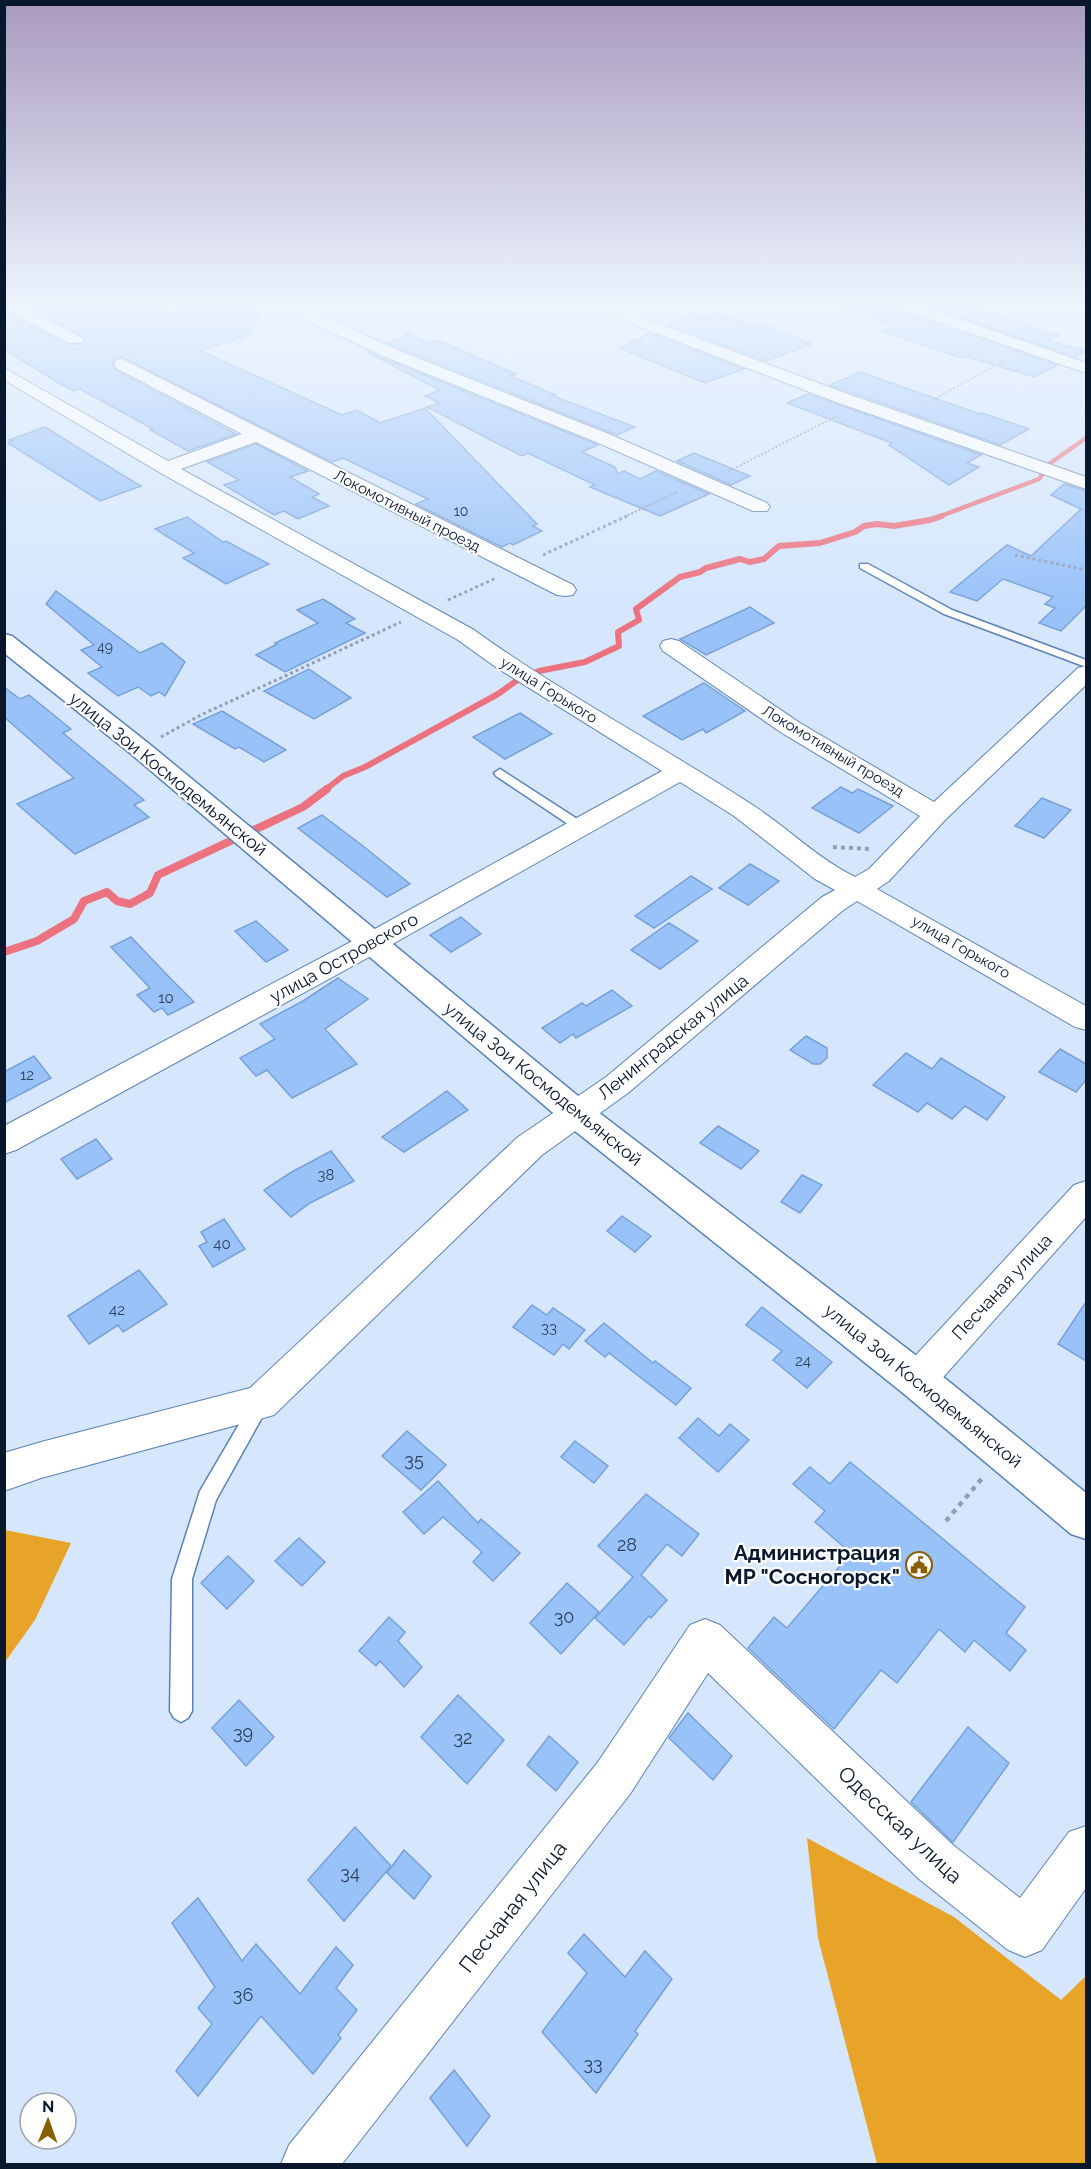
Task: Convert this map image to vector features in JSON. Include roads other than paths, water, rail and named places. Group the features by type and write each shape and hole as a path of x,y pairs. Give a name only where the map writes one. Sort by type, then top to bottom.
{"street":[{"name":"улица Горького","path":"60,405 166,468 466,635 506,663 681,771 777,834 825,873 888,906 1086,1019"},
{"name":"Локомотивный проезд","path":"200,405 565,590"},
{"path":"521,405 760,507"},
{"path":"866,405 1086,483"},
{"path":"166,468 257,435"},
{"name":"улица Зои Космодемьянской","path":"4,641 140,748 577,1114 917,1380 1086,1519"},
{"name":"Локомотивный проезд","path":"671,646 791,728 936,814"},
{"name":"Ленинградская улица","path":"261,1403 530,1146 617,1084 832,904 879,875 936,814 1086,673"},
{"name":"улица Островского","path":"4,1142 372,943 681,771"},
{"name":"Песчаная улица","path":"917,1380 1086,1195"},
{"path":"4,1472 41,1460 261,1403"},
{"name":"Песчаная улица","path":"308,2164 614,1778 705,1640"},
{"name":"Одесская улица","path":"705,1640 936,1862 1025,1933 1086,1849"}],"lane":[{"path":"864,566 948,612 1086,664"},
{"path":"500,773 580,827"},
{"path":"181,1712 182,1579 207,1497 261,1403"}],"waterway":[{"path":"938,517 1039,479 1049,464 1086,438"},
{"path":"325,790 343,776 365,767 498,694 519,679 539,671 585,662 619,646 618,632 639,620 636,609 680,577 740,559 750,562 764,559 779,546 820,543 855,532 864,526 877,524 894,526 942,516"},
{"path":"4,952 37,941 74,919 84,901 107,892 117,901 130,904 150,893 158,875 303,807 327,789"}],"place":[{"name":"Администрация МР \"Сосногорск\"","path":"919,1565"}]}
